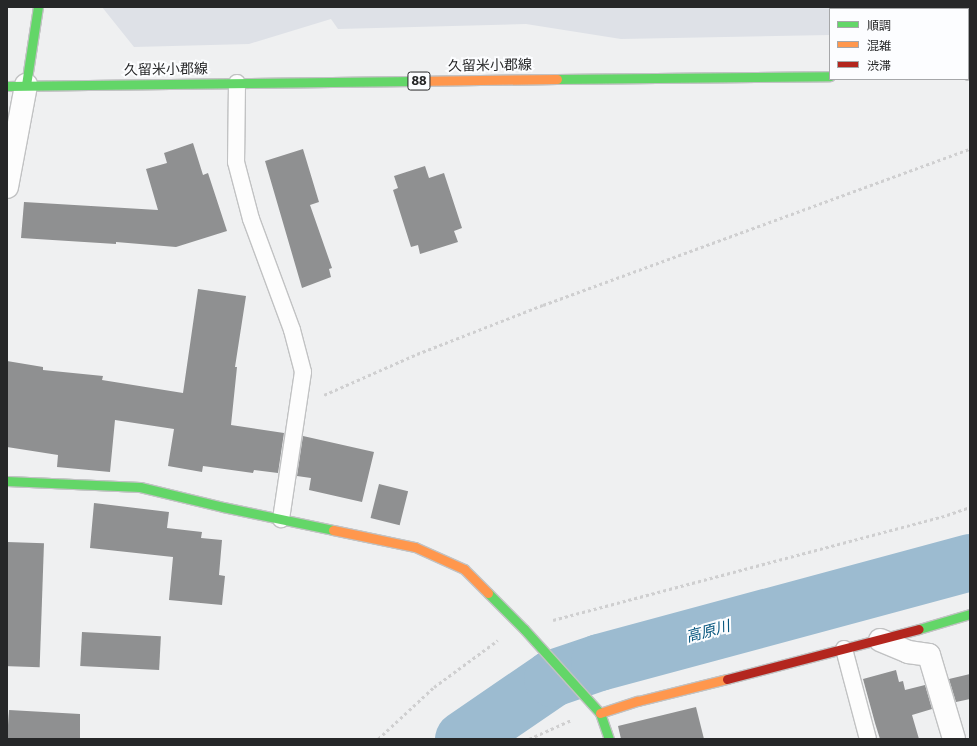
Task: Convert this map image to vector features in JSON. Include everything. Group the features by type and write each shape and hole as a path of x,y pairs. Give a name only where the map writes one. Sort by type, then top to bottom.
{"street":[{"path":"7,187 9,164 19,130 16,86 38,7"},
{"name":"久留米小郡線","path":"16,86 829,76"},
{"path":"7,481 140,487 281,519 415,547 464,569 524,629 590,701 600,713 609,739"},
{"path":"600,713 638,701 880,640 970,614"},
{"path":"880,640 908,652 930,655 954,739"}],"lane":[{"path":"237,83 236,162 251,219 292,330 303,372 281,519"},
{"path":"844,649 868,739"}],"path":[{"path":"298,406 417,354 543,305 970,149"},
{"path":"378,739 434,687 492,643 524,629 578,613 947,515 970,507"},
{"path":"529,739 574,719 600,713"}],"shaded area":[{"path":"102,7 970,7 970,33 969,8 829,8 829,35 621,39 526,24 338,29 331,19 249,44 134,47"}],"building":[{"path":"193,143 203,175 208,173 227,231 176,247 116,242 116,244 21,238 24,202 158,210 146,169 167,163 164,153"},
{"path":"303,149 319,202 310,205 332,268 329,269 331,277 302,288 265,161"},
{"path":"425,166 429,178 444,173 462,228 454,231 458,242 420,254 418,245 411,247 393,190 398,188 394,176"},
{"path":"198,289 246,296 235,367 237,367 231,425 284,433 278,473 254,470 253,473 203,466 202,472 168,466 174,429 115,420 110,472 57,467 58,455 7,447 7,361 43,367 43,370 103,376 102,380 183,393"},
{"path":"303,436 374,452 362,502 309,490 311,478 297,476"},
{"path":"379,484 408,491 400,525 371,518"},
{"path":"94,503 169,512 167,528 202,532 201,538 222,540 219,575 225,576 222,605 169,600 173,557 90,548"},
{"path":"7,542 44,543 40,667 7,666"},
{"path":"82,632 161,636 159,670 80,666"},
{"path":"896,670 899,682 903,681 905,690 925,685 932,709 912,715 919,739 880,739 863,679"},
{"path":"970,674 970,699 956,702 949,679"},
{"path":"696,707 704,739 621,739 618,726"},
{"path":"9,710 80,714 80,739 7,739"}],"waterway":[{"name":"高原川","path":"463,739 552,678 599,662 970,562"}],"traffic: fast":[{"path":"26,85 38,7"},
{"path":"557,79 829,76"},
{"path":"7,86 413,81"},
{"path":"7,481 140,487 223,507 333,530"},
{"path":"488,593 524,629 600,713 609,739"},
{"path":"919,629 970,614"}],"traffic: slow":[{"path":"413,81 557,79"},
{"path":"333,530 415,547 464,569 488,593"},
{"path":"600,713 638,701 727,679"}],"traffic: jam":[{"path":"727,679 919,629"}]}
